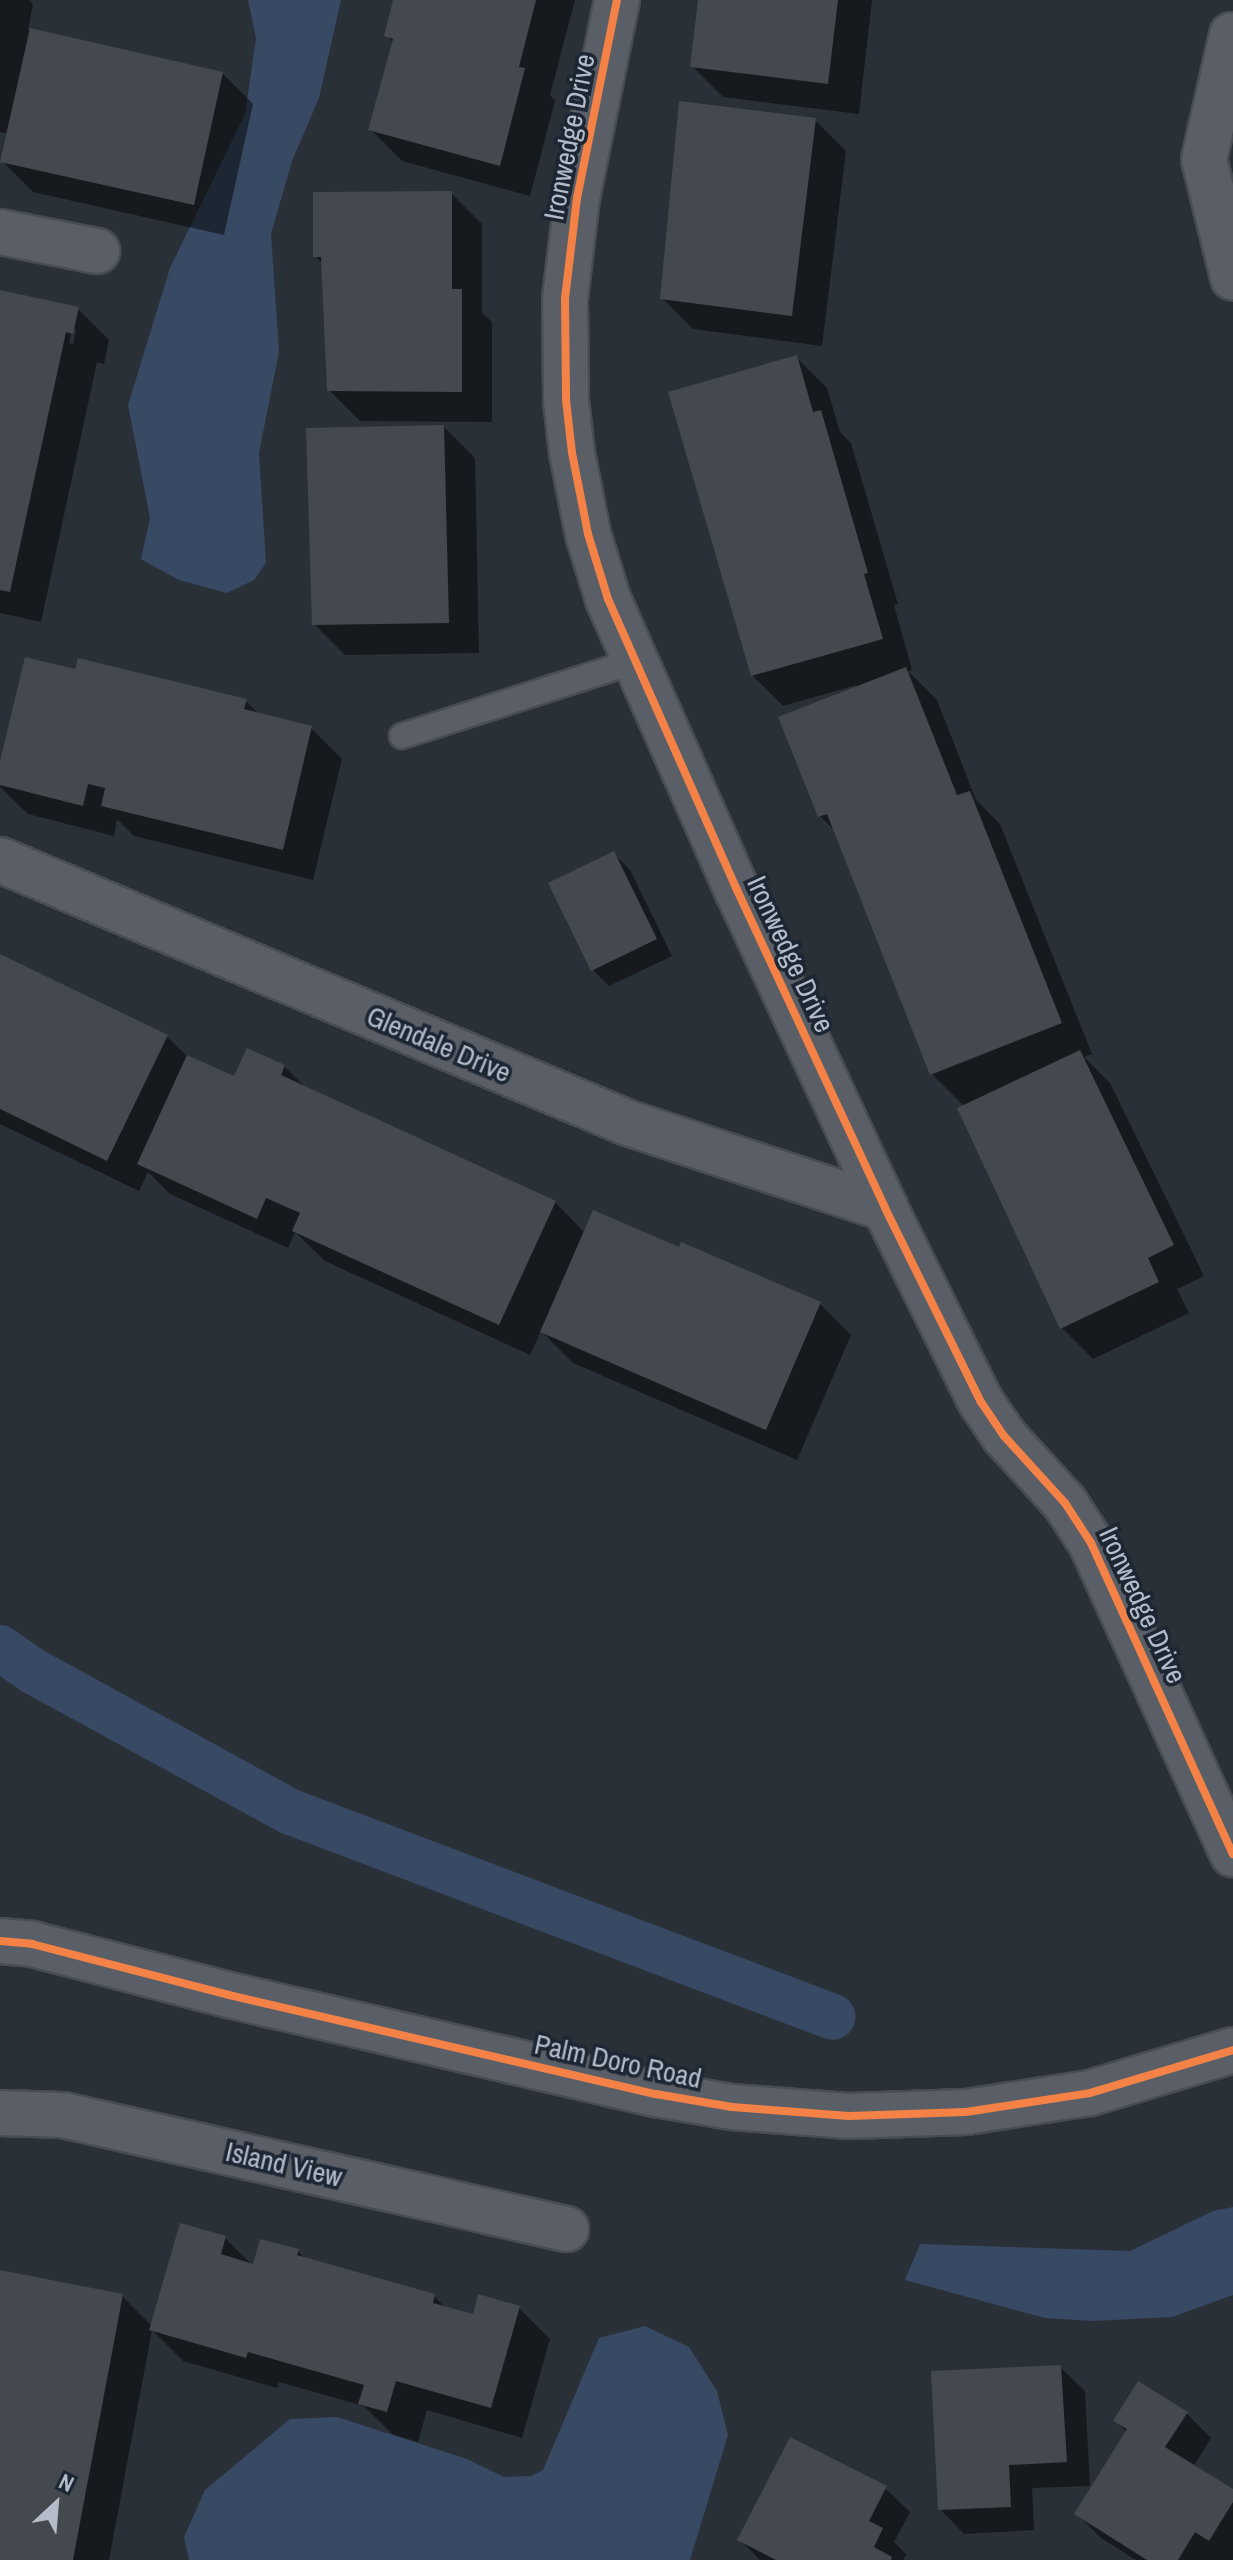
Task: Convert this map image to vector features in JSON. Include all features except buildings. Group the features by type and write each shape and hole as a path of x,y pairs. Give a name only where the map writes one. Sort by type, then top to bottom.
{"street":[{"name":"Ironwedge Drive","path":"617,0 577,198 565,299 566,400 588,534 608,599 633,662 885,1208 990,1418 1065,1503 1091,1543 1233,1854"},
{"path":"1232,35 1204,159 1233,277"},
{"path":"0,232 97,251"},
{"name":"Glendale Drive","path":"0,860 628,1123 885,1208"},
{"name":"Palm Doro Road","path":"0,1941 32,1944 229,1995 656,2094 732,2107 849,2116 966,2112 1090,2093 1233,2050"},
{"name":"Island View","path":"0,2113 63,2115 566,2229"}],"lane":[{"path":"402,736 633,662"}],"water":[{"path":"248,0 341,0 319,98 292,161 271,234 279,352 259,453 266,563 254,580 227,593 179,580 141,559 150,518 128,405 170,268 245,114 256,38"},
{"path":"1233,2207 1233,2295 1172,2317 1093,2321 1045,2318 905,2280 920,2244 1130,2251 1213,2211"},
{"path":"645,2326 689,2347 717,2391 728,2435 690,2560 189,2560 184,2537 205,2490 290,2419 337,2417 467,2459 504,2477 531,2476 543,2470 599,2338"}],"waterway":[{"path":"0,1648 33,1671 291,1812 833,2017"}],"cycle path":[{"path":"617,0 577,198 565,299 566,400 572,453 588,534 608,599 737,890 885,1208 981,1402 1004,1436 1065,1503 1091,1543 1233,1854"},
{"path":"0,1941 32,1944 229,1995 656,2094 732,2107 849,2116 966,2112 1090,2093 1233,2050"}]}
